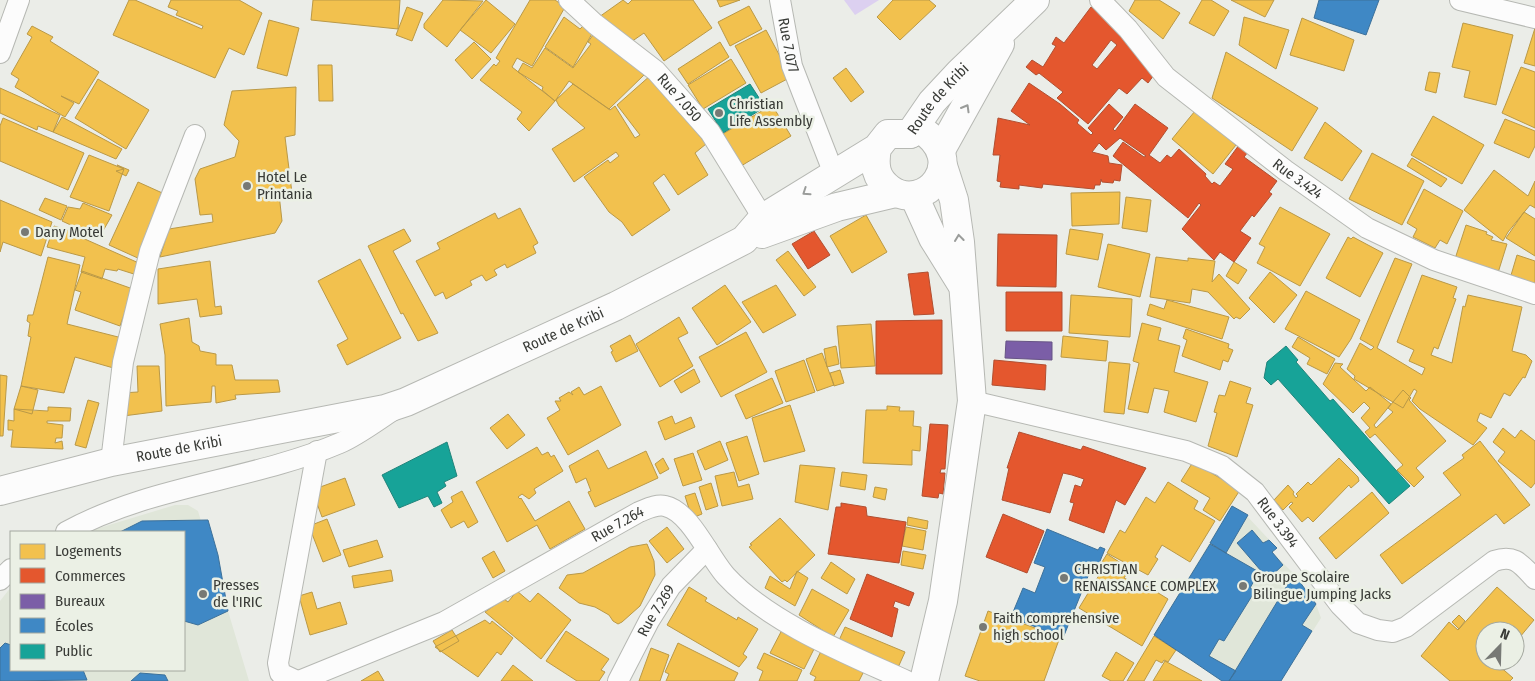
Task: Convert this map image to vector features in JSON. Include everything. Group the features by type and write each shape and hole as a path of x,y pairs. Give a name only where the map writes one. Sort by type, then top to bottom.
{"main road":[{"name":"Route de Kribi","path":"0,491 111,462 384,409 406,402 616,306 744,240 763,218 877,148 888,134 910,134 932,102 960,72 1032,3"},
{"path":"744,240 837,207 928,190 938,180 942,158 1000,43 1032,3"},
{"path":"910,134 920,129 933,137 942,158 954,200 972,401 943,601 922,680"},
{"path":"877,148 874,166 881,182 905,195 934,238 963,287"}],"street":[{"path":"0,53 19,0"},
{"name":"Rue 7.050","path":"569,0 595,24 656,72 710,132 763,218"},
{"name":"Rue 7.077","path":"780,0 792,66 834,174"},
{"name":"Rue 3.424","path":"1100,0 1128,29 1166,77 1285,170 1367,228 1434,260 1535,294"},
{"path":"1460,0 1527,11"},
{"path":"111,462 123,362 150,251 195,135"},
{"name":"Rue 3.394","path":"972,401 1186,451 1222,466 1255,492 1340,605 1358,623 1378,630 1393,632 1406,627 1494,561 1505,558 1518,562 1535,579"},
{"path":"68,531 119,508 153,496 222,480 318,451 356,434 406,402"},
{"name":"Rue 7.264","path":"318,451 278,663 280,673 298,681 444,622 639,512 656,506 664,506 681,515 726,576 757,602 814,639 922,680"},
{"name":"Rue 7.269","path":"618,681 670,586 707,549"},
{"path":"0,580 10,569"}],"shaded area":[{"path":"844,0 879,0 855,15"},
{"name":"Presses de l'IRIC","path":"175,505 188,505 198,511 249,681 0,681 0,601 10,588 10,671 185,671 185,531 89,531"},
{"name":"Groupe Scolaire Bilingue Jumping Jacks","path":"1232,505 1246,515 1277,548 1272,552 1294,574 1316,604 1321,618 1281,681 1222,681 1154,635"}],"building: Logements":[{"path":"129,0 135,0 202,29 203,26 176,15 178,11 168,7 171,0 239,0 262,13 244,55 229,48 215,78 113,35"},
{"path":"313,0 400,0 398,29 311,20"},
{"path":"443,0 483,1 447,47 424,28 424,24"},
{"path":"486,0 515,24 491,53 460,30"},
{"path":"530,0 555,0 565,7 532,66 517,58 512,67 555,101 529,131 517,119 522,112 480,80 494,64 496,66 500,61 496,58"},
{"path":"623,0 628,4 632,0 693,0 712,28 664,61 644,33 631,42 627,36 620,41 599,17"},
{"path":"717,0 740,0 720,7"},
{"path":"893,0 929,0 936,6 900,40 877,17"},
{"path":"1135,0 1159,0 1180,13 1163,39 1129,11"},
{"path":"1202,0 1211,0 1229,11 1214,36 1189,23"},
{"path":"1231,0 1274,0 1265,17"},
{"path":"749,6 762,29 730,46 718,22"},
{"path":"407,7 423,13 412,41 396,35"},
{"path":"564,17 580,29 584,25 593,32 573,67 545,47"},
{"path":"1244,17 1289,30 1276,69 1239,45"},
{"path":"1302,18 1354,40 1344,71 1290,55"},
{"path":"269,20 299,28 287,76 257,68"},
{"path":"1463,23 1513,35 1496,105 1464,97 1470,71 1452,67"},
{"path":"32,26 53,37 50,41 99,72 79,104 61,96 74,103 65,117 15,87 19,79 11,74 32,37 27,34"},
{"path":"1535,28 1535,66 1524,63"},
{"path":"766,30 791,77 761,93 735,46"},
{"path":"595,32 644,75 609,109 569,81 555,101 542,90 543,87 518,72 523,63 532,68 545,48 573,68 591,44 588,42"},
{"path":"474,42 491,59 472,79 455,60"},
{"path":"720,42 729,57 688,84 678,69"},
{"path":"1226,52 1318,108 1292,151 1212,98"},
{"path":"731,59 746,83 703,109 688,85"},
{"path":"318,65 332,65 333,101 319,101"},
{"path":"1521,67 1535,72 1535,128 1502,113"},
{"path":"846,68 864,92 851,102 833,78"},
{"path":"1429,72 1440,73 1436,93 1425,90"},
{"path":"651,75 706,144 695,153 708,175 678,195 664,174 653,183 670,210 632,236 622,222 609,212 584,177 608,160 610,163 619,156 616,152 574,182 552,149 585,128 559,106 556,100 573,84 610,110 615,106 635,138 640,135 617,105"},
{"path":"98,79 149,110 126,149 75,118"},
{"path":"296,87 295,135 285,137 292,193 279,194 282,221 275,233 160,257 169,229 213,222 212,214 200,215 195,179 200,169 235,157 239,141 224,125 232,91"},
{"path":"0,88 60,115 53,132 38,126 37,130 0,113"},
{"path":"772,105 791,136 741,166 721,135"},
{"path":"1195,111 1236,145 1213,174 1172,139"},
{"path":"1433,116 1484,145 1462,184 1411,155"},
{"path":"62,117 122,149 116,159 53,132"},
{"path":"3,118 84,153 68,190 0,161 0,126"},
{"path":"1505,119 1535,131 1535,146 1529,158 1494,143"},
{"path":"1325,122 1362,151 1342,181 1304,158"},
{"path":"1372,153 1424,181 1402,225 1349,199"},
{"path":"89,155 124,169 109,211 70,197"},
{"path":"1412,158 1447,179 1441,187 1407,166"},
{"path":"117,165 129,170 126,176 116,171 124,169"},
{"path":"1494,170 1528,196 1535,181 1535,208 1530,205 1503,241 1464,210"},
{"path":"138,182 169,196 140,259 109,245"},
{"path":"1424,189 1463,211 1447,244 1440,240 1435,248 1413,237 1417,229 1407,223"},
{"path":"1120,192 1119,224 1072,226 1071,193"},
{"path":"1126,197 1151,200 1147,232 1122,228"},
{"path":"45,198 67,206 61,220 39,210"},
{"name":"Dany Motel","path":"0,200 52,222 41,256 3,242 0,252"},
{"path":"83,203 112,215 99,238 62,221 68,207 80,209"},
{"path":"1280,207 1330,234 1300,286 1257,263 1265,247 1259,244"},
{"path":"520,208 538,243 533,246 536,253 507,268 505,264 494,270 497,275 486,281 482,275 470,281 472,285 446,299 443,292 435,296 416,261 440,249 437,243 495,213 498,219"},
{"path":"1524,212 1535,219 1535,256 1506,238"},
{"path":"866,215 887,252 852,273 830,236"},
{"path":"1466,225 1487,232 1486,234 1493,237 1491,240 1507,244 1497,276 1454,262"},
{"path":"54,226 70,231 141,264 137,275 118,269 117,271 105,269 102,279 81,272 85,257 47,247"},
{"path":"404,229 411,241 393,251 438,333 418,341 403,313 401,314 368,246"},
{"path":"1070,229 1103,234 1098,260 1066,254"},
{"path":"1348,237 1351,239 1353,237 1383,253 1360,297 1326,278"},
{"path":"1108,244 1150,254 1140,297 1098,287"},
{"path":"788,251 816,287 804,296 776,260"},
{"path":"1517,255 1535,261 1535,291 1509,282"},
{"path":"48,257 80,265 67,324 126,339 117,369 75,357 64,393 21,386 31,337 28,336 30,323 27,321 28,315 33,315"},
{"path":"1156,257 1188,261 1188,258 1215,261 1212,282 1219,274 1250,309 1240,319 1236,317 1234,319 1208,292 1192,289 1190,303 1150,297"},
{"path":"1395,258 1412,264 1377,348 1422,375 1425,368 1409,361 1414,350 1397,342 1422,275 1457,287 1453,298 1456,299 1438,349 1434,347 1431,355 1452,363 1463,306 1465,307 1468,295 1522,307 1512,351 1526,355 1532,361 1525,378 1523,377 1510,396 1504,393 1491,418 1480,413 1477,421 1487,428 1473,445 1420,409 1412,401 1417,391 1414,389 1403,408 1354,379 1355,376 1347,369 1360,343 1371,350 1374,347 1360,339"},
{"path":"360,259 401,338 347,365 337,345 348,339 318,281"},
{"path":"210,261 215,307 221,306 222,314 200,317 197,299 158,304 158,269"},
{"path":"1234,262 1247,270 1238,284 1226,276"},
{"path":"82,271 133,289 120,326 75,310 81,292 75,290"},
{"path":"1270,272 1297,295 1274,323 1249,298"},
{"path":"725,285 751,322 717,345 692,308"},
{"path":"776,285 796,315 763,333 742,302"},
{"path":"1306,291 1360,320 1351,339 1339,357 1285,329"},
{"path":"1071,295 1132,299 1130,337 1069,333"},
{"path":"1167,300 1229,317 1222,339 1147,315 1150,304 1164,309"},
{"path":"679,317 688,333 678,338 693,366 660,387 636,344"},
{"path":"189,318 192,342 199,346 200,351 216,354 216,365 232,365 235,380 278,380 280,392 235,395 236,399 216,403 215,386 212,386 211,402 166,406 165,355 160,324"},
{"path":"1142,323 1161,328 1158,340 1180,346 1174,372 1208,382 1196,422 1164,412 1169,391 1154,388 1148,413 1128,409 1139,363 1133,361"},
{"path":"871,324 875,366 841,368 837,326"},
{"path":"1186,329 1229,344 1228,348 1233,350 1228,362 1223,360 1220,370 1182,356 1187,340 1183,338"},
{"path":"746,332 767,372 721,397 699,357"},
{"path":"630,335 638,351 616,362 610,346"},
{"path":"1063,336 1108,341 1106,361 1061,357"},
{"path":"1298,337 1335,359 1327,374 1307,364 1310,358 1292,347"},
{"path":"836,346 839,364 827,367 824,349"},
{"path":"822,353 834,385 817,391 806,359"},
{"path":"804,360 815,392 786,402 775,371"},
{"path":"1109,362 1130,364 1124,414 1104,412"},
{"path":"1335,363 1343,364 1340,367 1366,391 1370,387 1391,404 1374,425 1376,428 1393,412 1388,408 1403,390 1411,398 1409,400 1446,441 1416,468 1424,477 1414,487 1397,470 1403,465 1375,434 1370,438 1365,432 1370,428 1361,418 1370,408 1364,402 1353,413 1323,384"},
{"path":"137,366 159,366 162,411 123,416 121,393 138,392"},
{"path":"694,369 700,382 681,393 674,381"},
{"path":"840,370 844,383 834,386 830,373"},
{"path":"0,375 7,376 3,436 0,436"},
{"path":"772,378 783,403 746,419 735,395"},
{"path":"1230,381 1251,388 1246,403 1253,405 1237,457 1208,446 1217,413 1214,412 1219,395 1225,396"},
{"path":"21,386 38,390 32,414 14,409"},
{"path":"601,386 621,425 568,455 547,418 560,410 555,401 561,401 559,398 569,392 573,395 571,392 579,387 584,395"},
{"path":"88,400 99,403 86,448 75,445"},
{"path":"790,405 805,451 764,462 752,418"},
{"path":"887,406 900,407 899,411 914,411 913,426 921,427 920,451 912,450 912,465 863,463 866,410 887,410"},
{"path":"48,407 71,408 70,421 47,421 47,423 63,425 62,438 56,438 55,443 62,441 63,449 11,447 13,430 8,430 8,420 14,421 14,409 48,411"},
{"path":"508,414 525,435 507,449 490,428"},
{"path":"672,416 675,424 691,417 695,427 665,440 658,422"},
{"path":"1503,428 1515,438 1521,430 1535,441 1535,483 1531,488 1498,461 1505,452 1493,442"},
{"path":"747,436 759,474 739,481 726,443"},
{"path":"720,441 728,460 705,470 697,451"},
{"path":"1480,441 1530,505 1504,524 1496,514 1402,584 1380,555 1461,495 1443,473 1464,458 1462,455"},
{"path":"537,447 542,455 548,452 551,457 554,455 563,471 534,489 536,493 529,499 522,494 518,497 521,498 535,521 569,501 585,529 550,549 537,525 507,542 476,482"},
{"path":"598,450 608,469 646,451 658,478 595,507 588,492 591,491 586,478 576,483 569,466"},
{"path":"693,453 702,480 683,486 674,459"},
{"path":"663,458 669,469 660,474 655,464"},
{"path":"1339,458 1358,477 1359,481 1351,488 1349,485 1313,522 1308,517 1302,522 1289,507 1293,503 1291,502 1283,510 1274,500 1288,485 1296,498 1298,496 1296,494 1308,482 1311,485"},
{"path":"1193,462 1240,490 1220,521 1203,510 1210,498 1181,481"},
{"path":"800,465 835,468 828,510 795,502"},
{"path":"734,472 738,487 749,484 753,499 722,506 715,476"},
{"path":"842,472 867,475 865,490 840,486"},
{"path":"345,478 355,505 322,517 312,490"},
{"path":"1168,482 1198,501 1194,509 1215,521 1190,562 1162,545 1155,557 1158,559 1148,575 1107,553 1120,530 1125,533 1146,497 1155,503"},
{"path":"711,483 718,506 706,510 699,487"},
{"path":"875,487 887,489 885,500 873,497"},
{"path":"462,491 478,522 468,528 464,521 451,528 441,510 453,502 451,497"},
{"path":"1372,492 1389,513 1336,559 1319,538"},
{"path":"695,493 702,514 692,518 685,496"},
{"path":"908,517 928,521 927,529 907,525"},
{"path":"780,518 815,555 787,582 785,580 782,582 749,547 752,545 750,544"},
{"path":"327,519 341,555 323,562 309,526"},
{"path":"667,527 684,549 667,563 649,541"},
{"path":"906,527 926,531 923,550 902,546"},
{"path":"377,540 383,557 349,567 343,550"},
{"path":"647,544 654,561 655,575 640,606 618,624 609,615 595,607 579,603 559,588 567,575 583,573 630,547"},
{"path":"494,551 505,571 493,578 482,558"},
{"path":"903,551 926,555 923,569 901,565"},
{"path":"1107,554 1130,569 1124,578 1140,586 1142,583 1168,599 1142,646 1079,608 1104,567 1115,573 1116,571 1102,562"},
{"path":"831,562 855,579 847,594 821,578"},
{"path":"391,570 393,581 354,588 352,576"},
{"path":"797,571 808,578 795,606 765,588 770,576 790,589"},
{"path":"689,587 707,598 705,601 737,620 738,617 758,629 743,654 747,657 739,667 667,625"},
{"path":"1497,587 1534,620 1525,631 1525,621 1475,621 1475,671 1505,671 1513,678 1510,681 1450,681 1421,656 1449,622 1458,630"},
{"path":"812,589 849,610 833,637 799,615"},
{"path":"517,591 530,602 538,593 571,620 541,659 485,612 504,599 508,602"},
{"path":"312,592 317,609 340,602 347,624 310,635 299,596"},
{"path":"988,611 1060,637 1044,681 980,681 965,676"},
{"path":"1459,615 1465,621 1459,629 1452,622"},
{"path":"485,620 490,624 492,621 513,638 501,655 497,652 478,677 435,647"},
{"path":"845,627 905,652 896,672 836,647"},
{"path":"783,628 816,645 804,669 770,653"},
{"path":"452,630 459,641 440,652 433,641"},
{"path":"566,631 609,659 601,670 605,672 599,681 577,681 546,661"},
{"path":"1154,636 1176,650 1168,662 1164,660 1162,663 1156,660 1144,681 1127,681"},
{"path":"678,643 738,673 734,681 666,681 669,674 665,672"},
{"path":"824,645 866,667 859,681 814,681 816,677 810,674"},
{"path":"651,648 669,655 660,681 639,681"},
{"path":"1116,652 1134,663 1123,681 1111,681 1102,676"},
{"path":"764,653 802,670 797,681 759,681 763,671 757,668"},
{"path":"1165,661 1202,681 1153,681"},
{"path":"513,665 533,681 501,681"},
{"path":"378,671 384,681 361,681"}],"building: Commerces":[{"path":"1091,7 1120,25 1150,64 1146,69 1154,75 1148,83 1142,78 1127,94 1119,88 1088,124 1057,98 1063,92 1039,73 1036,75 1026,67 1032,60 1043,67 1056,46 1052,44 1056,37 1064,43","holes":["1111,40 1117,45 1097,69 1092,65"]},
{"path":"1029,83 1060,104 1079,120 1077,123 1091,135 1093,133 1088,128 1109,104 1123,117 1113,129 1115,131 1135,104 1168,128 1149,155 1160,163 1167,155 1171,158 1179,149 1206,174 1205,176 1212,184 1214,182 1220,186 1233,169 1225,164 1239,145 1248,152 1244,157 1277,181 1269,192 1272,194 1240,231 1251,238 1234,262 1220,252 1214,260 1182,229 1201,205 1199,203 1188,218 1113,156 1123,142 1144,157 1146,156 1120,138 1106,150 1099,143 1092,152 1108,156 1109,163 1122,165 1120,181 1114,180 1113,183 1102,182 1101,179 1100,185 1095,185 1094,189 1043,184 1042,188 1019,185 1019,189 1000,187 1001,182 997,181 1000,155 993,155 998,118 1030,125 1011,111"},
{"path":"814,231 830,255 808,269 792,244"},
{"path":"998,234 1057,235 1056,287 997,286"},
{"path":"928,272 934,314 914,315 908,274"},
{"path":"1006,292 1062,292 1062,331 1006,331"},
{"path":"942,320 942,374 876,374 876,321"},
{"path":"994,360 1046,365 1045,390 992,385"},
{"path":"930,424 948,425 945,469 941,469 940,473 945,473 943,494 939,493 938,498 922,496"},
{"path":"1019,432 1081,450 1083,446 1146,468 1125,505 1116,500 1104,533 1069,520 1074,503 1070,502 1075,485 1081,487 1084,479 1072,475 1063,473 1050,513 1002,500 1009,468 1007,468"},
{"path":"841,503 866,507 867,516 906,522 899,563 828,554 836,507 841,507"},
{"path":"1003,514 1044,531 1027,573 986,557"},
{"path":"867,574 914,593 909,606 895,601 893,607 898,609 892,637 850,619"}],"building: Bureaux":[{"path":"1006,341 1052,342 1052,360 1005,358"}],"building: Écoles":[{"path":"1319,0 1379,0 1366,35 1314,18"},
{"path":"1232,506 1248,515 1226,553 1210,543"},
{"path":"208,520 218,555 228,611 198,625 185,621 185,531 122,531 142,521"},
{"name":"CHRISTIAN RENAISSANCE COMPLEX","path":"1047,529 1098,550 1100,547 1105,549 1098,566 1093,564 1063,638 1011,617 1023,588 1035,593 1045,567 1034,563"},
{"path":"1252,530 1263,543 1269,540 1277,548 1272,552 1283,565 1268,579 1237,543"},
{"path":"1210,544 1259,572 1250,588 1255,591 1224,641 1219,639 1209,656 1236,671 1229,681 1222,681 1154,635"},
{"path":"1294,574 1316,604 1302,625 1312,631 1281,681 1229,681"},
{"path":"5,643 10,645 10,671 83,671 87,680 0,681 0,648"},
{"path":"140,673 165,675 168,681 131,681"}],"building: Public":[{"path":"750,84 765,107 723,133 708,109"},
{"path":"1286,346 1298,360 1296,362 1330,401 1333,399 1410,486 1389,504 1278,379 1271,385 1264,378 1267,362"},
{"path":"447,442 457,476 444,482 446,486 437,492 442,503 434,507 428,496 399,508 382,475"}],"place":[{"name":"Christian Life Assembly","path":"719,113"},
{"name":"Hotel Le Printania","path":"247,186"},
{"name":"Dany Motel","path":"25,232"},
{"name":"CHRISTIAN RENAISSANCE COMPLEX","path":"1064,578"},
{"name":"Groupe Scolaire Bilingue Jumping Jacks","path":"1243,586"},
{"name":"Presses de l'IRIC","path":"203,594"},
{"name":"Faith comprehensive high school","path":"983,627"}]}
